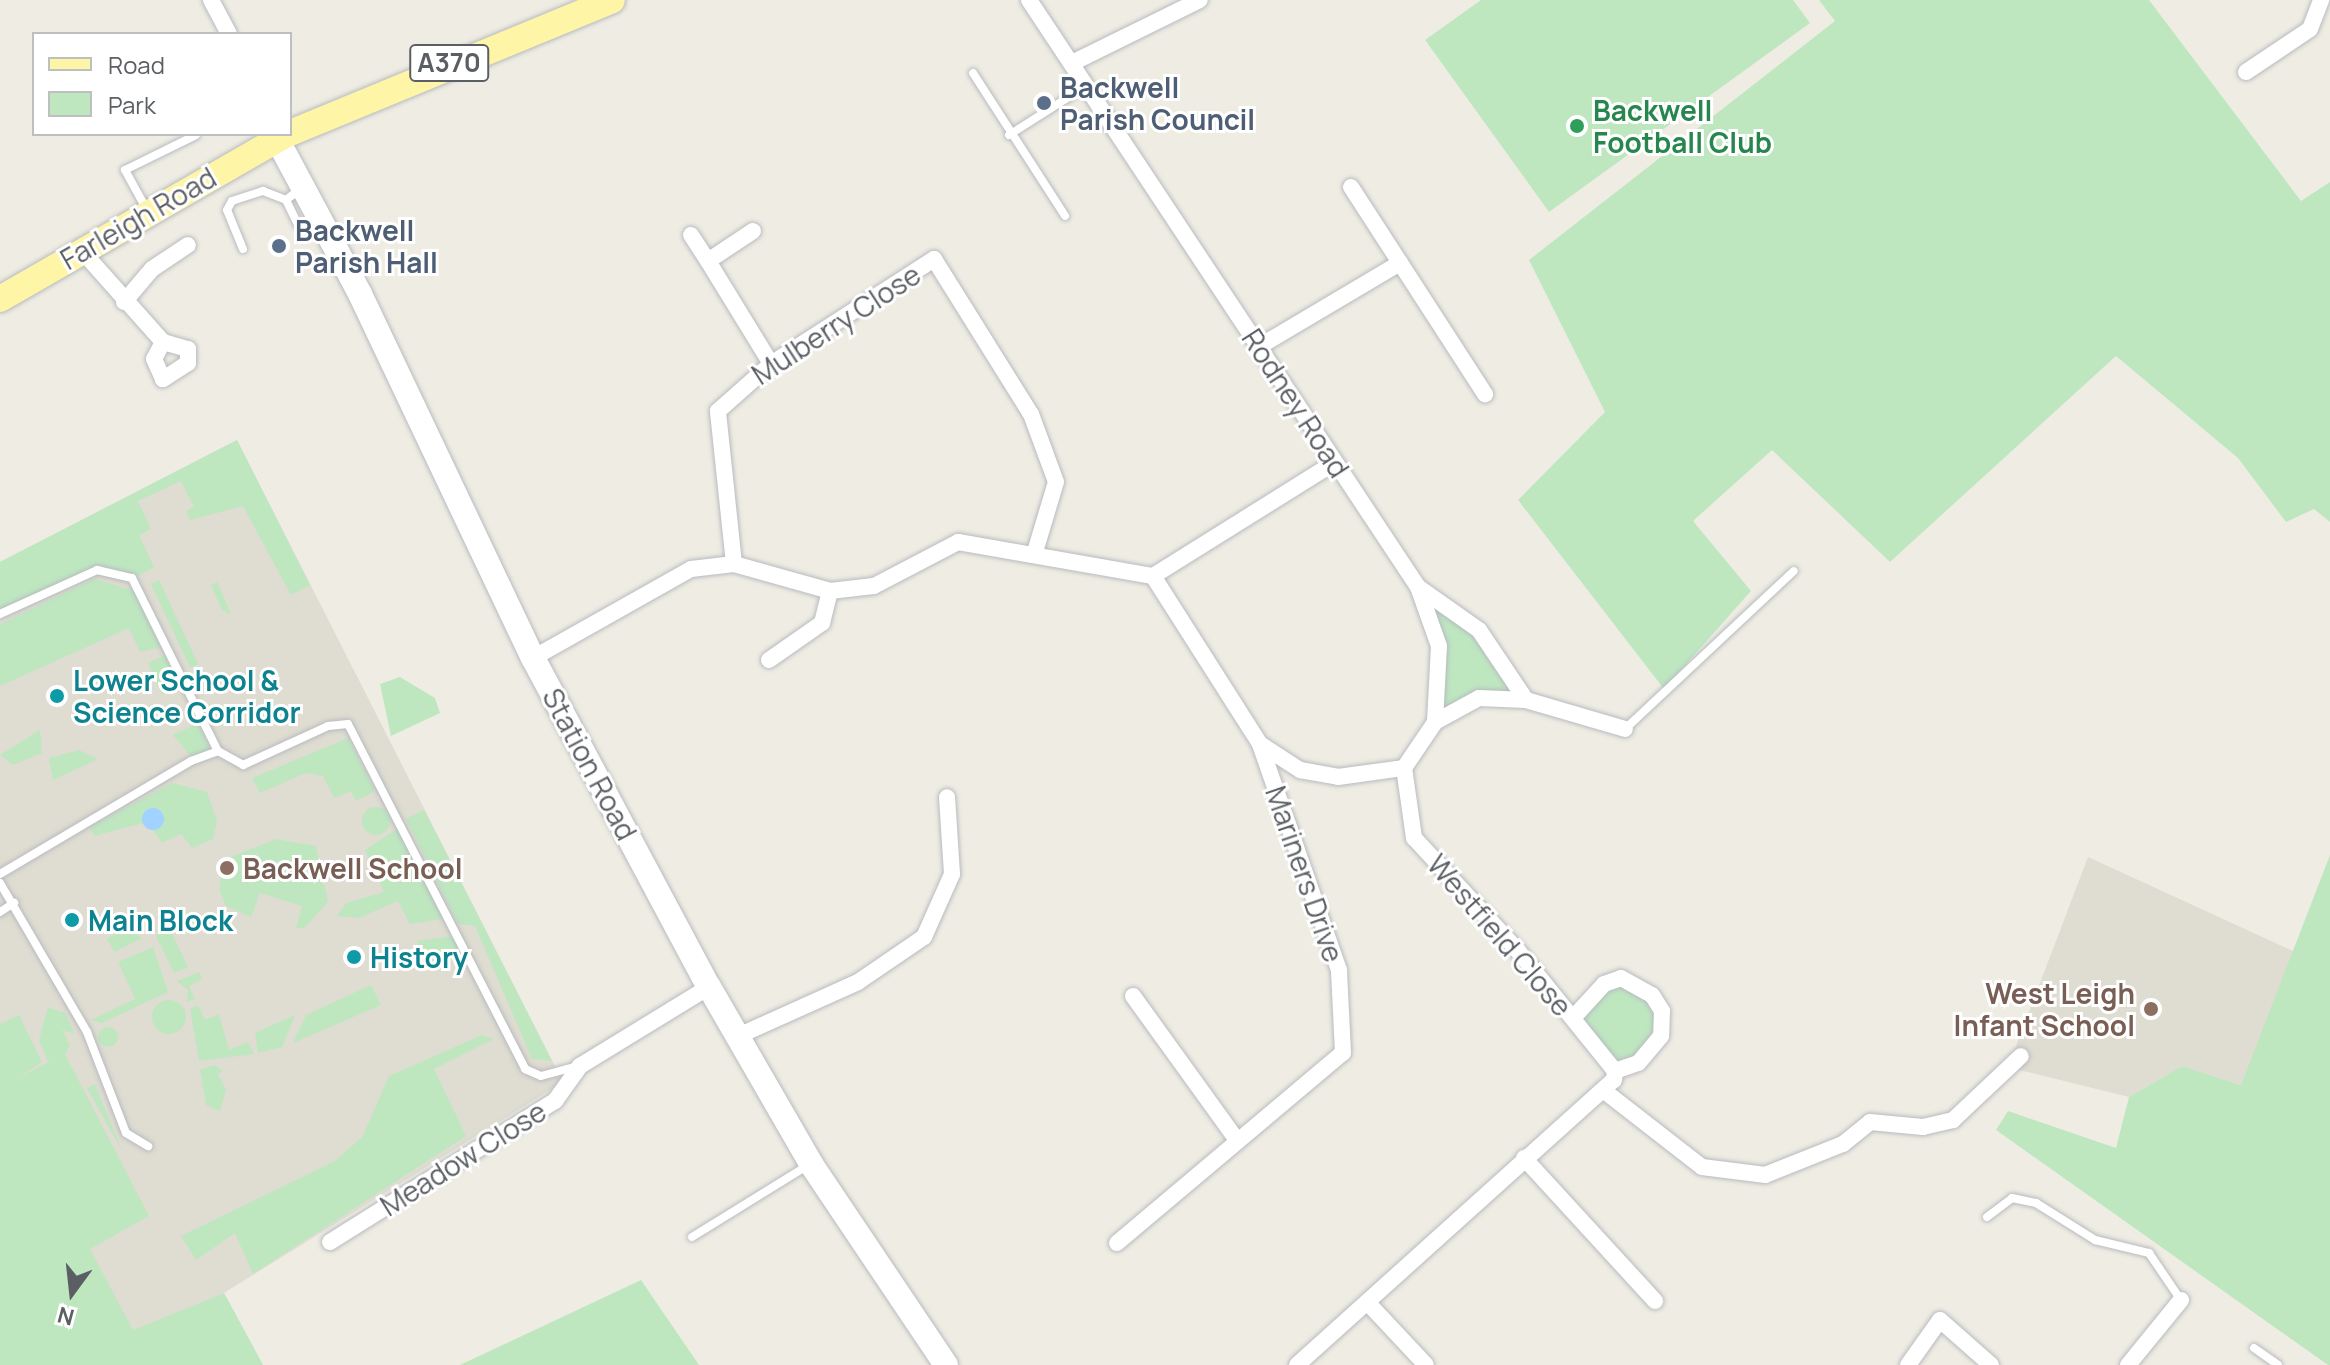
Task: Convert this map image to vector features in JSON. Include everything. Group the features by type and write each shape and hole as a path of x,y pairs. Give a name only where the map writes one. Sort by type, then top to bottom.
{"main road":[{"name":"A370","path":"292,131 570,7 612,0"},
{"name":"Farleigh Road","path":"0,299 280,136"}],"street":[{"path":"211,0 228,32"},
{"name":"Rodney Road","path":"1029,0 1074,62 1086,86 1418,587 1479,630 1526,700"},
{"path":"1074,62 1200,0"},
{"path":"2246,72 2310,29 2321,0"},
{"name":"Station Road","path":"282,136 294,193 533,658 709,987 811,1164 946,1365"},
{"path":"1351,187 1485,394"},
{"path":"708,261 753,231"},
{"path":"691,235 771,364"},
{"path":"124,302 152,269 188,245"},
{"path":"82,251 124,302 163,342"},
{"name":"Mulberry Close","path":"734,564 718,411 771,364 934,259 1031,414 1056,482 1035,552"},
{"path":"1260,346 1400,263"},
{"path":"533,658 691,569 734,564 830,591 874,586 958,542 1035,552 1153,576 1334,463"},
{"name":"Mariners Drive","path":"1117,1243 1343,1053 1339,970 1260,744 1153,576"},
{"path":"1418,587 1439,646 1435,722"},
{"path":"769,660 822,623 830,591"},
{"path":"1260,744 1300,770 1338,777 1404,768 1435,722 1479,698 1526,700 1625,729"},
{"name":"Westfield Close","path":"1404,768 1414,838 1573,1018 1615,1071"},
{"path":"738,1036 858,982 924,937 952,874 947,797"},
{"path":"1297,1365 1603,1090 1615,1071 1638,1063 1661,1036 1662,1011 1652,995 1621,978 1604,984 1573,1018"},
{"name":"Meadow Close","path":"330,1242 555,1101 580,1066 709,987"},
{"path":"1133,996 1237,1140"},
{"path":"1603,1090 1702,1167 1765,1175 1843,1144 1870,1122 1923,1127 1953,1120 2021,1056"},
{"path":"1524,1158 1655,1301"},
{"path":"2128,1365 2181,1300"},
{"path":"1367,1302 1426,1365"},
{"path":"1908,1365 1940,1320 1991,1365"}],"lane":[{"path":"973,73 1009,135 1065,216"},
{"path":"1009,135 1086,86"},
{"path":"148,213 125,170 194,136"},
{"path":"243,249 227,210 232,201 263,191 294,193 298,225"},
{"path":"0,614 97,570 132,578 218,751 243,765 328,726 354,728 491,1012 533,1074 580,1066"},
{"path":"1625,729 1794,571"},
{"path":"0,874 218,751"},
{"path":"0,883 87,1032 126,1133 148,1146"},
{"path":"0,912 14,903"},
{"path":"692,1237 811,1164"},
{"path":"1987,1217 2012,1198 2036,1203 2095,1240 2149,1253 2181,1300"},
{"path":"2254,1348 2278,1365"}],"shaded area":[{"name":"Backwell School","path":"237,440 563,1082 224,1293 263,1365 0,1365 0,562"},
{"name":"West Leigh Infant School","path":"2088,857 2295,952 2241,1085 2182,1066 2129,1097 2008,1067"}],"green space":[{"name":"Backwell Football Club","path":"1481,0 1793,0 1810,23 1549,212 1425,40"},
{"path":"1819,0 2149,0 2301,201 2330,182 2330,522 2314,509 2286,522 2238,458 2116,356 1890,562 1772,450 1693,521 1751,591 1664,689 1518,500 1605,412 1529,260 1835,21"},
{"path":"237,440 310,585 291,595 243,506 190,520 186,511 194,507 181,481 138,501 151,529 139,535 154,567 136,577 90,569 0,610 0,562"},
{"path":"94,579 139,592 163,647 140,652 129,628 0,686 0,624"},
{"path":"159,580 198,664 190,668 151,584"},
{"path":"217,582 231,614 222,610 211,585"},
{"path":"1417,587 1479,630 1526,700 1479,699 1435,721 1439,646"},
{"path":"165,655 177,679 162,695 148,663"},
{"path":"400,677 435,698 440,713 391,736 380,684"},
{"path":"198,723 210,749 191,757 173,735"},
{"path":"40,730 42,753 13,765 0,755"},
{"path":"348,738 375,791 356,801 351,791 334,798 323,776 306,773 260,793 252,778"},
{"path":"79,750 98,759 53,780 49,758"},
{"path":"172,783 207,792 217,821 213,839 192,848 181,834 162,843 147,822 94,836 90,827"},
{"path":"376,807 386,811 390,821 386,831 376,835 366,831 362,821 366,811"},
{"path":"424,810 552,1061 532,1059 475,926 458,924 406,819"},
{"path":"398,828 443,919 410,924 398,901 359,918 337,916 346,903 384,892 365,850"},
{"path":"276,839 316,846 328,902 304,928 296,928 302,906 260,893 251,917 226,906 220,891 221,861"},
{"path":"2330,855 2328,1365 1996,1130 2008,1111 2116,1148 2129,1097 2182,1066 2241,1085"},
{"path":"167,923 188,967 174,973 156,936"},
{"path":"128,929 142,938 114,952 107,938"},
{"path":"453,936 460,951 428,965 417,941"},
{"path":"153,947 168,992 102,1023 91,1020 135,999 118,962"},
{"path":"199,972 202,979 189,986 195,999 187,1002 188,990 177,981"},
{"path":"1621,978 1652,995 1660,1036 1615,1071 1574,1018"},
{"path":"371,985 381,1005 293,1043 306,1015"},
{"path":"169,1000 181,1005 186,1017 181,1029 169,1034 157,1029 152,1017 157,1005"},
{"path":"198,1005 205,1020 219,1014 229,1050 248,1042 254,1054 199,1061 190,1009"},
{"path":"48,1007 65,1013 75,1034 62,1030 70,1045 65,1054 149,1216 90,1249 133,1330 224,1293 263,1365 0,1365 0,1024 19,1015 42,1062 17,1079 54,1059 48,1061 39,1040"},
{"path":"295,1015 282,1047 258,1053 255,1033"},
{"path":"108,1027 115,1030 118,1037 115,1044 108,1047 101,1044 98,1037 101,1030"},
{"path":"482,1035 494,1039 434,1069 466,1136 253,1274 235,1233 196,1260 181,1236 335,1161 363,1136 389,1076"},
{"path":"214,1065 223,1071 218,1074 226,1090 220,1111 206,1105 200,1070"},
{"path":"95,1084 105,1109 122,1151 87,1088"},
{"path":"641,1280 699,1365 460,1365"}],"water":[{"path":"153,808 161,811 164,819 161,827 153,830 145,827 142,819 145,811"}],"place":[{"name":"Backwell Parish Council","path":"1044,103"},
{"name":"Backwell Football Club","path":"1577,126"},
{"name":"Backwell Parish Hall","path":"279,246"},
{"name":"Lower School & Science Corridor","path":"57,696"},
{"name":"Backwell School","path":"227,868"},
{"name":"Main Block","path":"72,920"},
{"name":"History","path":"354,957"},
{"name":"West Leigh Infant School","path":"2151,1009"}]}
